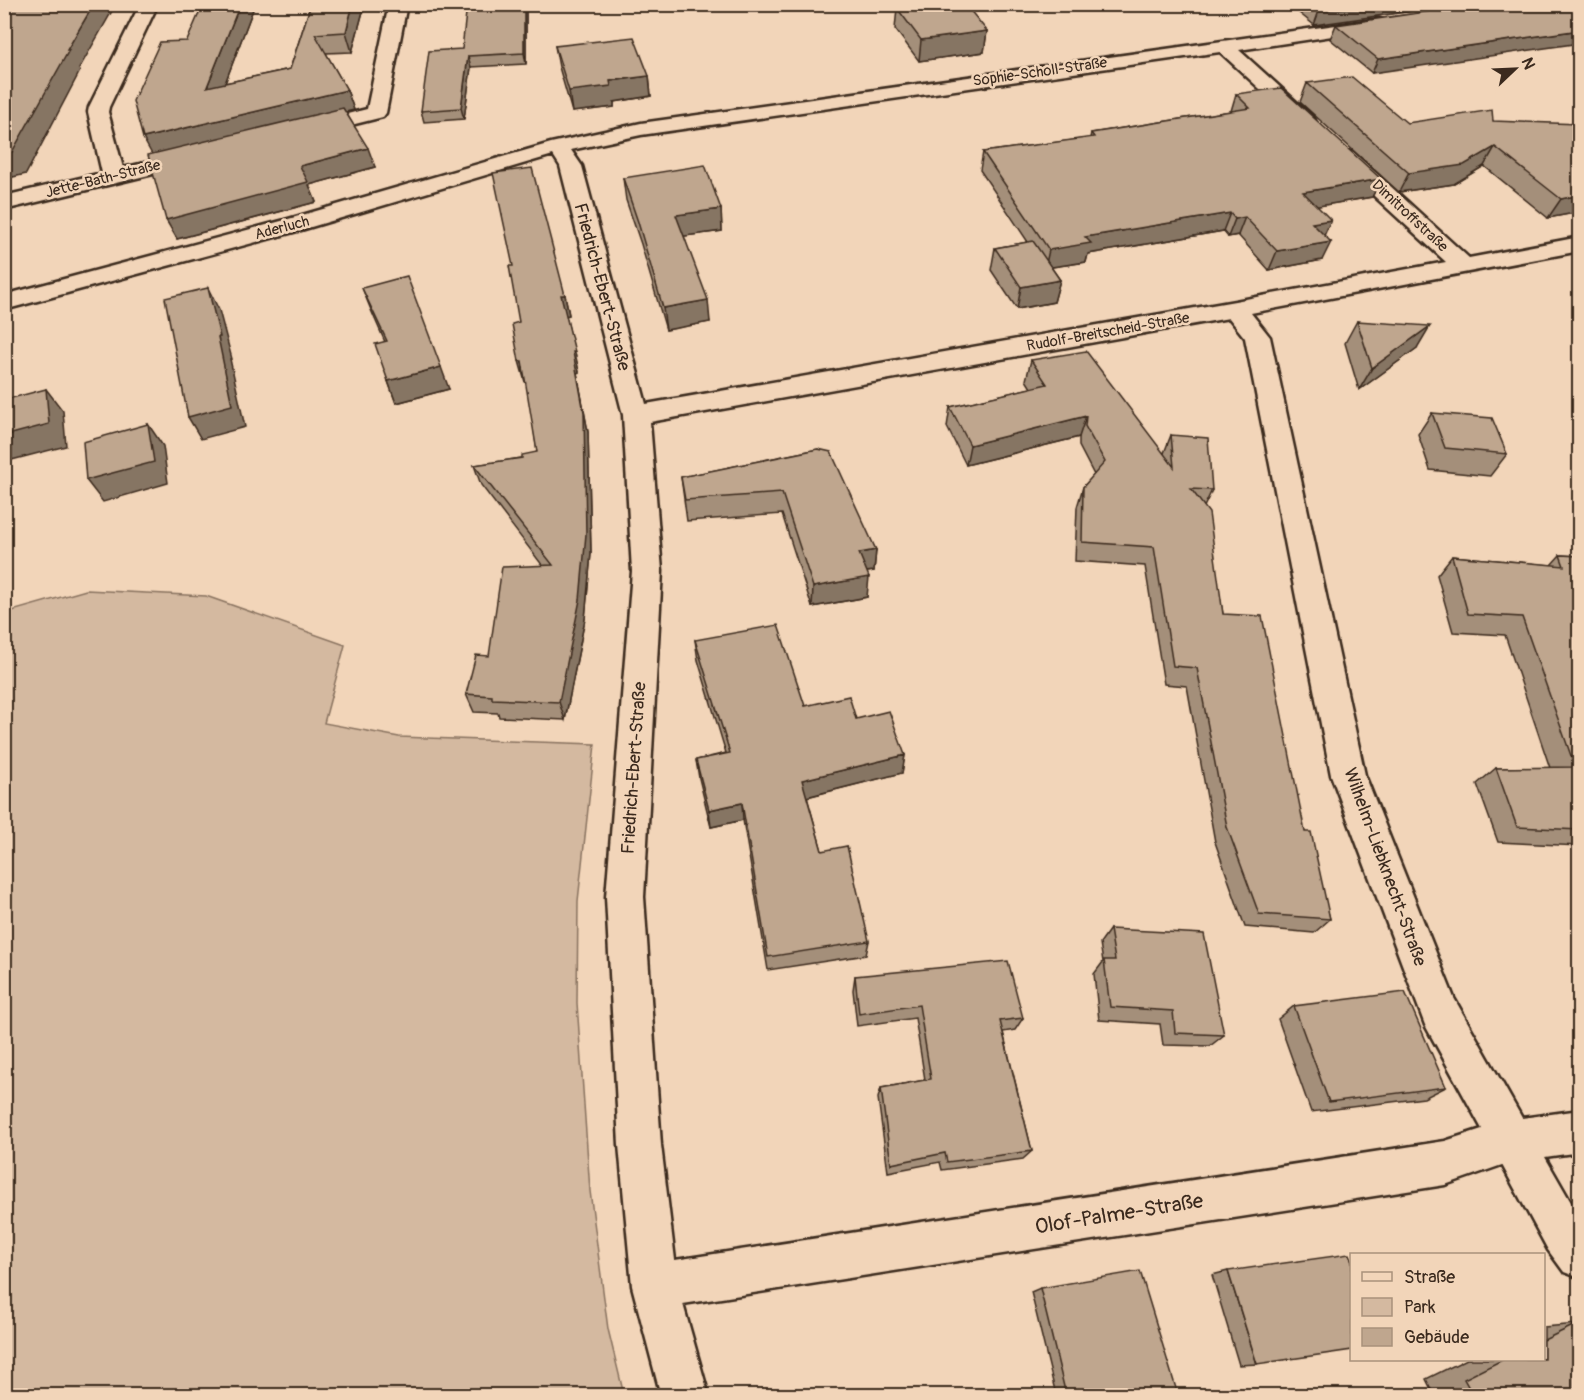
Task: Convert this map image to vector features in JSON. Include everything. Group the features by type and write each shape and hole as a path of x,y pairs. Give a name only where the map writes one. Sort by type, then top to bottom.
{"street":[{"path":"114,177 98,112 99,107 149,4"},
{"path":"284,135 376,113 398,4"},
{"name":"Sophie-Scholl-Straße","path":"558,147 641,129 1394,22"},
{"path":"1224,46 1316,130"},
{"name":"Dimitroffstraße","path":"1333,146 1463,265"},
{"name":"Aderluch","path":"4,303 312,220 558,147"},
{"name":"Friedrich-Ebert-Straße","path":"558,147 571,166 636,415 647,571 625,897 640,1145 655,1286 685,1395"},
{"name":"Jette-Bath-Straße","path":"4,203 216,152"},
{"name":"Rudolf-Breitscheid-Straße","path":"636,415 1235,309 1580,244"},
{"name":"Wilhelm-Liebknecht-Straße","path":"1235,309 1257,337 1348,775 1439,1011 1511,1141 1580,1257"},
{"name":"Olof-Palme-Straße","path":"655,1286 1445,1163 1511,1141 1580,1131"}],"green space":[{"path":"86,590 206,596 345,645 324,723 399,737 595,744 578,901 577,1003 590,1191 608,1329 624,1395 5,1395 5,613"}],"building":[{"path":"4,4 94,4 12,152 4,154"},
{"path":"203,4 240,4 207,87 290,69 311,4 353,4 346,32 315,34 347,90 143,138 133,101 160,42 187,41"},
{"path":"467,4 524,4 524,53 468,56 461,108 421,111 429,51 462,49"},
{"path":"925,4 965,4 987,31 921,40 897,8"},
{"path":"1311,4 1367,4 1319,11"},
{"path":"1479,4 1580,4 1580,30 1378,59 1336,25"},
{"path":"634,37 649,76 610,81 611,86 569,91 555,46"},
{"path":"1352,77 1407,123 1492,110 1493,121 1580,124 1580,195 1561,199 1495,147 1464,165 1409,173 1307,83"},
{"path":"1281,88 1381,179 1303,192 1331,220 1312,223 1331,242 1277,251 1245,217 1235,219 1230,213 1085,237 1091,243 1049,250 983,152 1094,137 1091,133 1250,108 1236,94"},
{"path":"343,108 368,148 300,166 308,182 166,220 148,155"},
{"path":"705,165 721,209 676,215 708,300 663,308 623,178"},
{"path":"532,168 565,295 561,295 575,352 573,352 584,412 586,534 580,600 559,702 492,699 492,696 466,694 476,655 489,656 502,567 553,565 474,465 522,458 522,455 537,452 522,361 519,361 512,324 519,322 509,266 513,266 493,173"},
{"path":"1033,241 1060,280 1021,287 995,248"},
{"path":"407,276 441,367 388,381 375,344 387,341 362,288"},
{"path":"208,288 220,337 218,337 232,405 188,417 165,298"},
{"path":"1357,321 1430,326 1372,368"},
{"path":"1086,351 1174,467 1171,435 1208,438 1212,490 1191,489 1209,513 1223,614 1262,616 1305,832 1311,832 1330,919 1259,914 1227,827 1197,668 1173,666 1154,547 1082,542 1083,487 1105,462 1085,426 1086,416 970,445 950,407 1047,384 1031,360"},
{"path":"46,389 49,424 4,436 4,400"},
{"path":"1432,413 1492,418 1507,454 1445,448"},
{"path":"148,424 154,462 86,480 83,442"},
{"path":"818,449 831,452 876,550 859,553 869,577 813,587 782,493 685,500 681,477"},
{"path":"1560,555 1580,556 1580,830 1517,827 1496,768 1575,767 1522,617 1468,614 1452,556 1564,566"},
{"path":"778,625 805,706 849,696 856,719 889,711 905,755 802,780 822,851 847,846 869,941 768,957 742,803 709,810 696,760 730,753 695,640"},
{"path":"1110,929 1204,934 1224,1035 1175,1033 1173,1011 1110,1007 1104,960 1115,960"},
{"path":"1008,961 1023,1018 1000,1021 1032,1151 947,1162 945,1153 891,1164 881,1088 931,1079 919,1005 859,1014 855,976"},
{"path":"1405,992 1446,1087 1329,1102 1294,1006"},
{"path":"1349,1254 1350,1350 1257,1364 1228,1271"},
{"path":"1140,1271 1178,1395 1066,1395 1040,1288"},
{"path":"1577,1324 1580,1327 1580,1395 1473,1395 1464,1379 1500,1361 1545,1361 1545,1340"}]}
